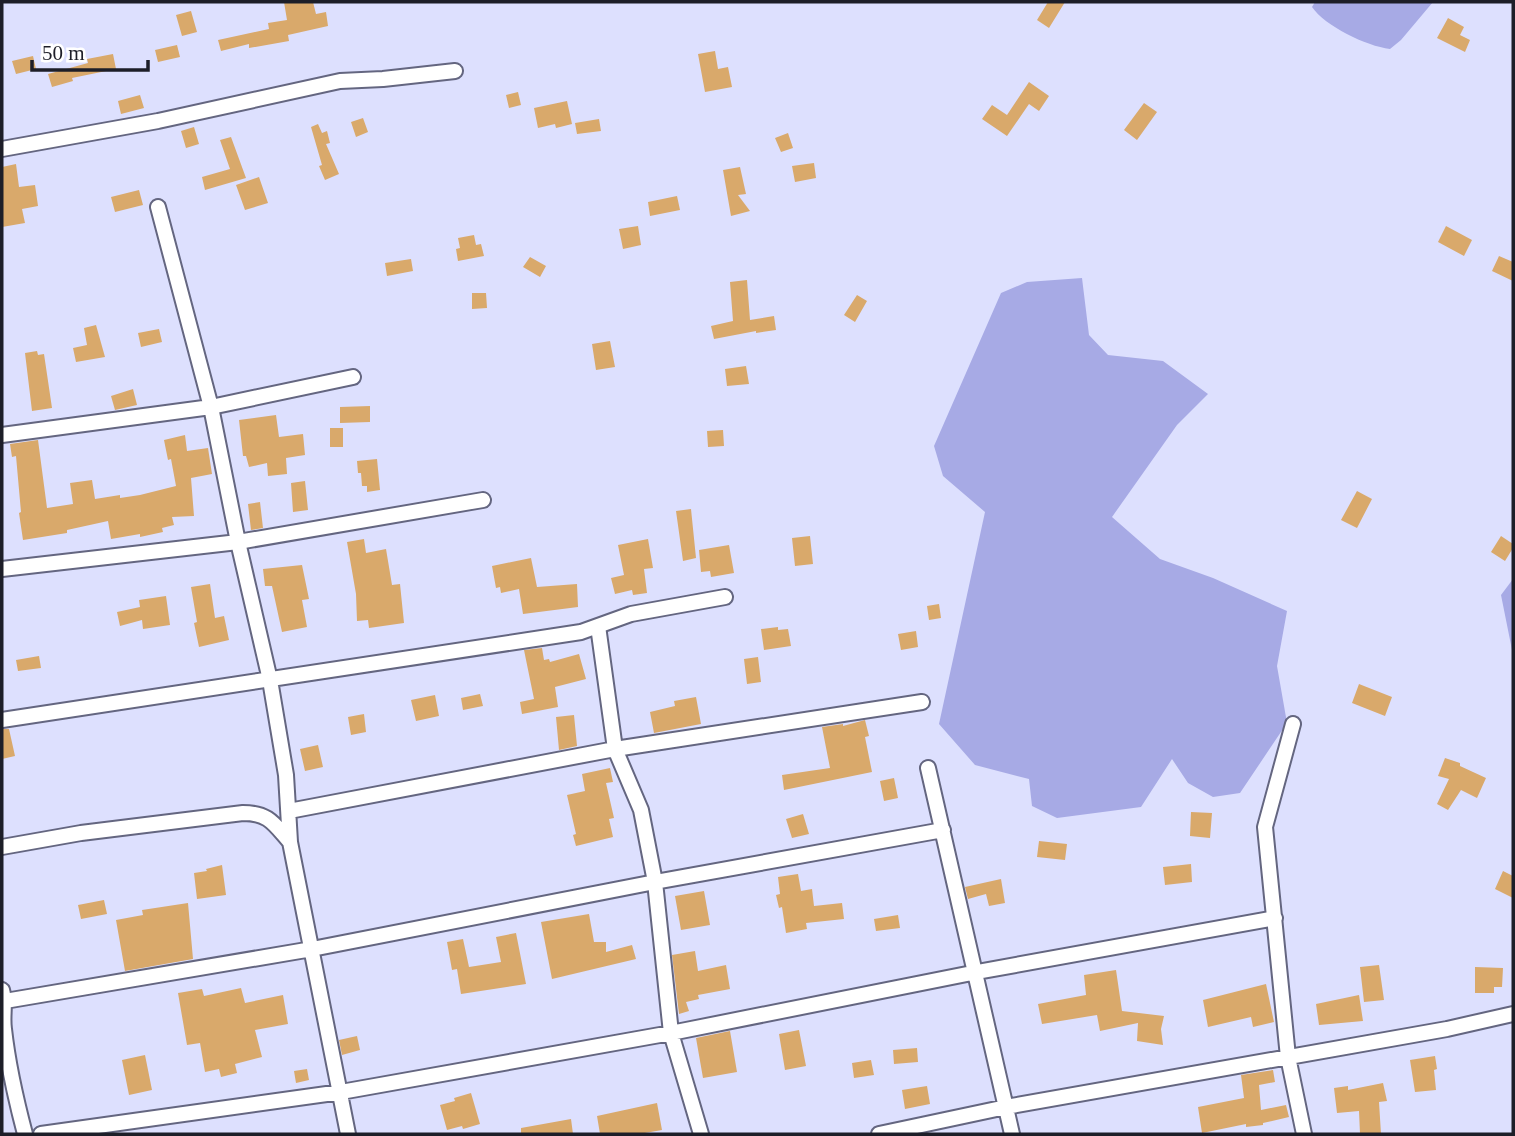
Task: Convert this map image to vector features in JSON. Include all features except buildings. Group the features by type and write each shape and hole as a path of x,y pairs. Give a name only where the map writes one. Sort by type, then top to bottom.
{"street":[{"path":"2,149 158,121 340,80 383,79 455,71"},
{"path":"158,206 212,407 238,542 270,680 286,775 290,842 348,1134"},
{"path":"2,435 212,407 353,377"},
{"path":"2,569 238,542 483,500"},
{"path":"2,720 581,632 631,614 724,597"},
{"path":"598,626 615,749 641,810 655,882 671,1032 701,1134"},
{"path":"289,811 615,749 922,702"},
{"path":"1293,724 1265,827 1288,1057 1304,1134"},
{"path":"928,768 977,972 1012,1134"},
{"path":"2,847 80,833 243,813 267,817 290,842"},
{"path":"25,1134 9,1064 3,1025 3,996 312,949 655,882 943,830"},
{"path":"41,1134 341,1092 1275,918"},
{"path":"879,1134 1006,1107 1447,1029 1513,1014"}],"shaded area":[{"path":"1315,2 1433,2 1390,49 1370,44 1336,28 1312,7"},
{"path":"1082,278 1089,335 1108,355 1163,361 1208,394 1177,425 1112,517 1160,559 1213,578 1287,611 1277,666 1287,723 1240,793 1213,797 1188,783 1172,759 1141,807 1057,818 1032,806 1029,779 975,765 939,724 985,512 943,476 934,446 1001,293 1027,282"},
{"path":"1513,579 1513,655 1501,595"}]}
